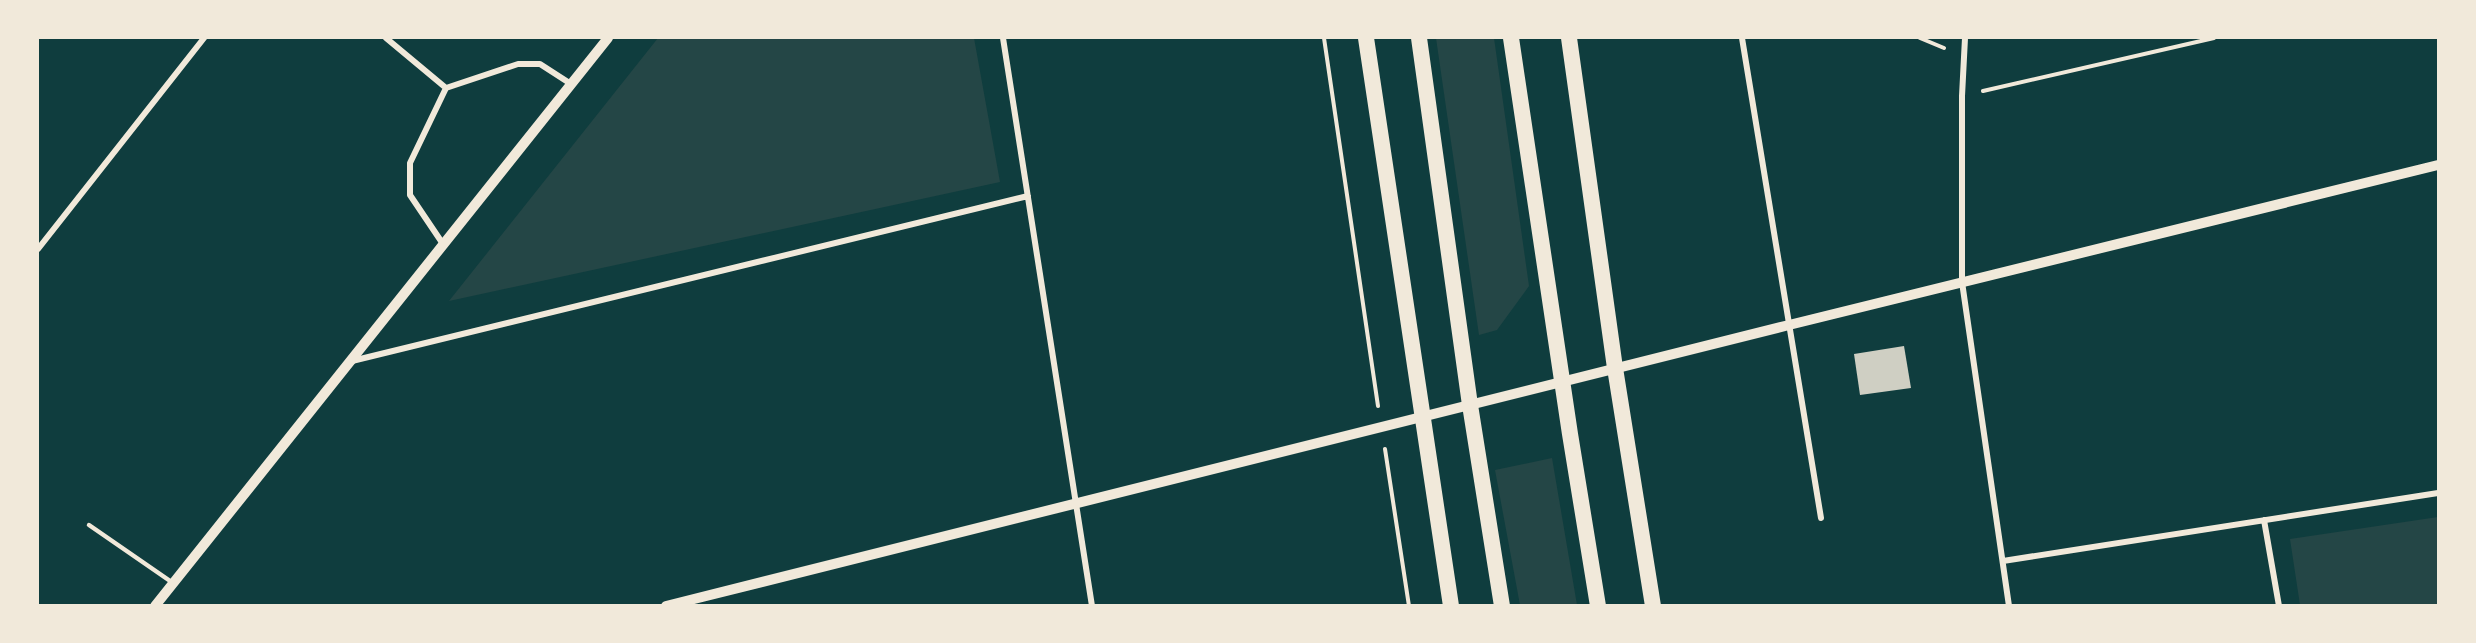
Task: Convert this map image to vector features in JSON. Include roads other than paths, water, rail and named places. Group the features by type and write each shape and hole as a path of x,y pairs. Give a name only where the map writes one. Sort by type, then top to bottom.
{"highway":[{"path":"1366,38 1451,606"},
{"path":"1370,62 1372,38"},
{"path":"1419,38 1470,405 1502,606"},
{"path":"1511,38 1598,606"},
{"path":"1569,38 1615,368 1653,606"}],"street":[{"path":"38,249 204,38"},
{"path":"386,38 446,88"},
{"path":"155,606 608,38"},
{"path":"1003,38 1092,606"},
{"path":"1742,38 1821,518"},
{"path":"1965,38 1962,96 1962,282 2009,606"},
{"path":"443,244 410,195 410,163 446,88 518,64 540,64 571,84"},
{"path":"666,606 1615,368 2439,165"},
{"path":"349,362 1028,196"},
{"path":"2003,561 2439,494"},
{"path":"2264,520 2279,606"}],"lane":[{"path":"89,525 173,583"}]}
